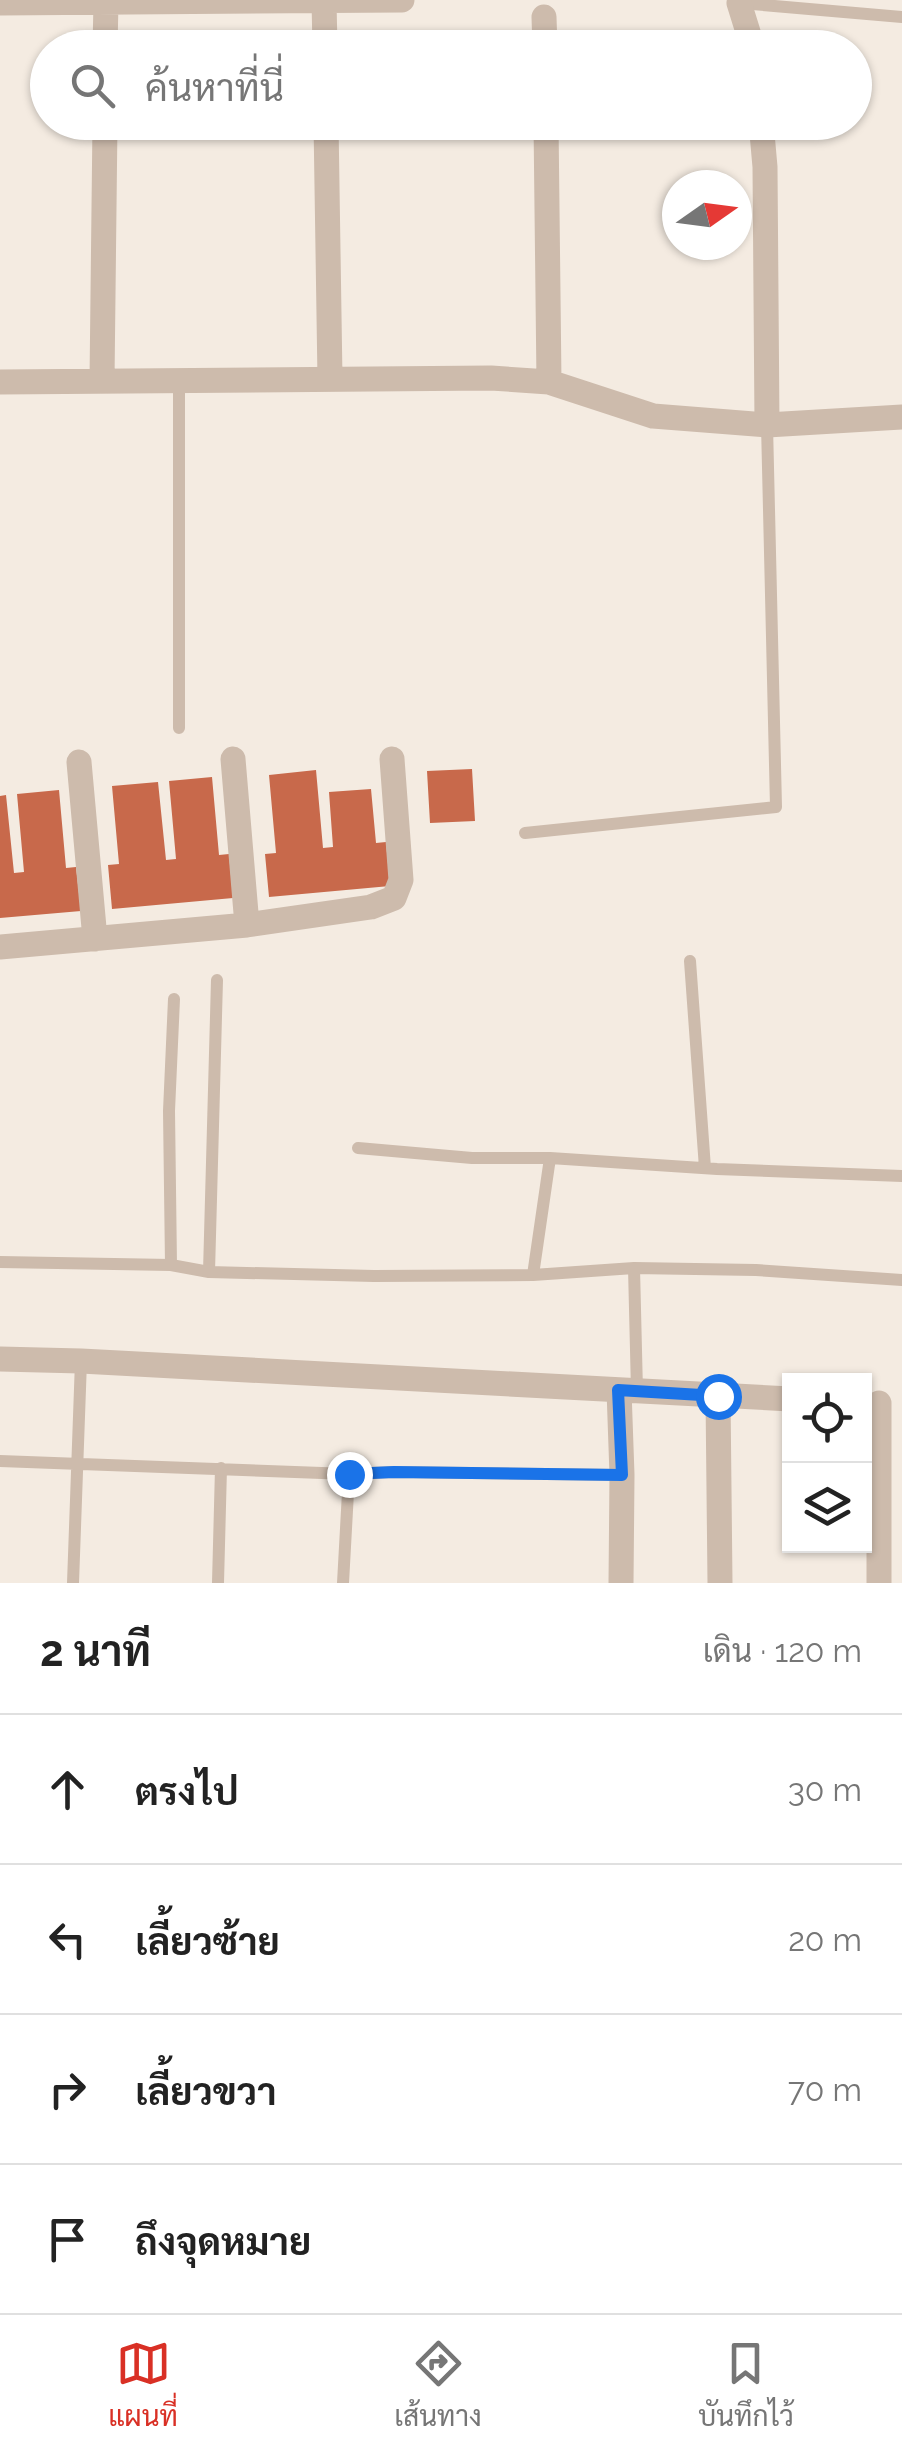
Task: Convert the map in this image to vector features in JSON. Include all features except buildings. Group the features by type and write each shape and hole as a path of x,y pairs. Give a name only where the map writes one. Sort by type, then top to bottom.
{"street":[{"path":"324,0 325,30"},
{"path":"0,3 402,0"},
{"path":"105,30 106,2"},
{"path":"739,4 747,30"},
{"path":"544,18 544,30"},
{"path":"102,381 104,140"},
{"path":"326,140 330,379"},
{"path":"546,140 549,382"},
{"path":"763,140 767,425"},
{"path":"0,382 491,378 549,382 652,416 767,425 902,417"},
{"path":"0,947 247,926 370,908 394,898 401,880 392,758"},
{"path":"233,759 247,926"},
{"path":"79,762 95,938"},
{"path":"0,1359 782,1399"},
{"path":"621,1583 628,1390"},
{"path":"718,1396 720,1583"},
{"path":"879,1583 882,1403"}],"lane":[{"path":"739,4 902,17"},
{"path":"178,728 179,381"},
{"path":"525,832 776,807 767,425"},
{"path":"690,961 705,1168"},
{"path":"209,1272 217,980"},
{"path":"171,1265 168,1111 174,999"},
{"path":"358,1148 472,1158 550,1158 902,1176"},
{"path":"533,1275 550,1158"},
{"path":"0,1262 171,1265 209,1272 374,1276 533,1275 634,1268 756,1270 902,1280"},
{"path":"628,1390 634,1268"},
{"path":"73,1583 81,1362"},
{"path":"0,1461 349,1474 622,1475"},
{"path":"218,1583 221,1468"},
{"path":"343,1583 349,1474"}],"route":[{"path":"349,1474 622,1475 618,1390 718,1396"}]}
